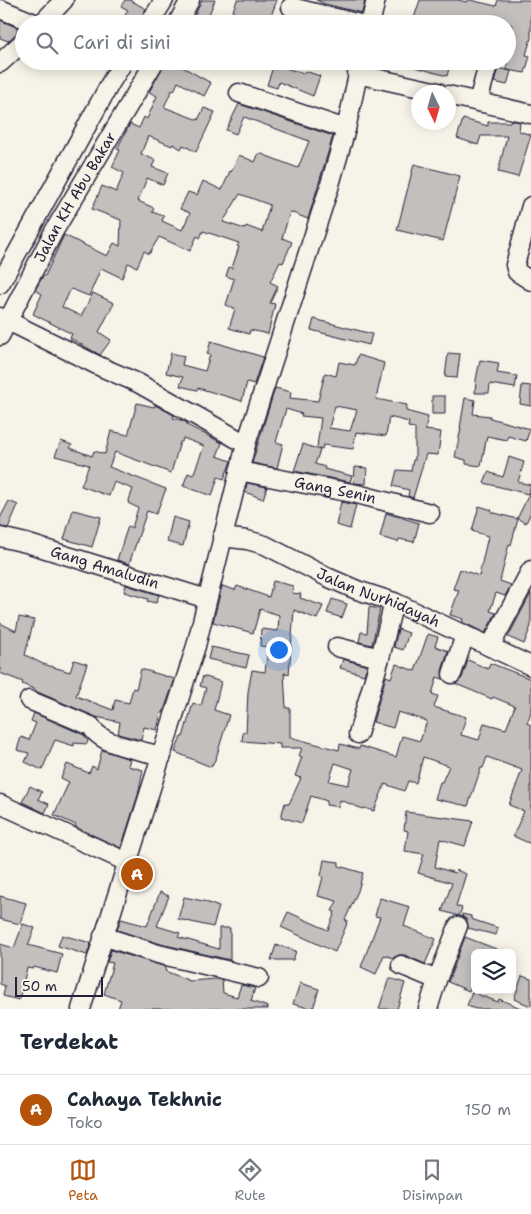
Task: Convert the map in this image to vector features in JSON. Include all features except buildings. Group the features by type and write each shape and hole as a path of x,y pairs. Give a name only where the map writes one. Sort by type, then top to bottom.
{"street":[{"path":"50,15 64,0"},
{"path":"155,15 164,0"},
{"path":"182,15 190,0"},
{"path":"372,15 376,0"},
{"path":"291,7 323,15"},
{"path":"0,9 15,15"},
{"path":"0,63 15,49"},
{"path":"0,284 119,70"},
{"name":"Jalan KH Abu Bakar","path":"3,325 54,230 150,70"},
{"path":"81,1009 196,646 246,444 329,188 346,129 359,70"},
{"path":"366,70 415,85"},
{"path":"478,102 487,70"},
{"path":"239,93 346,129"},
{"path":"456,97 531,114"},
{"path":"531,206 515,265 517,272 531,281"},
{"path":"3,325 138,383 246,444"},
{"name":"Gang Senin","path":"239,471 357,494 430,513"},
{"name":"Jalan Nurhidayah","path":"222,537 247,540 266,545 301,565 357,590 394,602 531,666"},
{"name":"Gang Amaludin","path":"0,538 26,543 207,599"},
{"path":"490,647 531,570"},
{"path":"358,734 394,602"},
{"path":"452,674 465,635"},
{"path":"337,647 380,658"},
{"path":"29,700 90,726 94,733 108,742 162,756"},
{"path":"0,804 127,862"},
{"path":"428,1009 458,926"},
{"path":"103,936 158,954 237,971 259,978"},
{"path":"401,965 437,980"}],"place":[{"name":"Cahaya Tekhnic","path":"137,874"}]}
